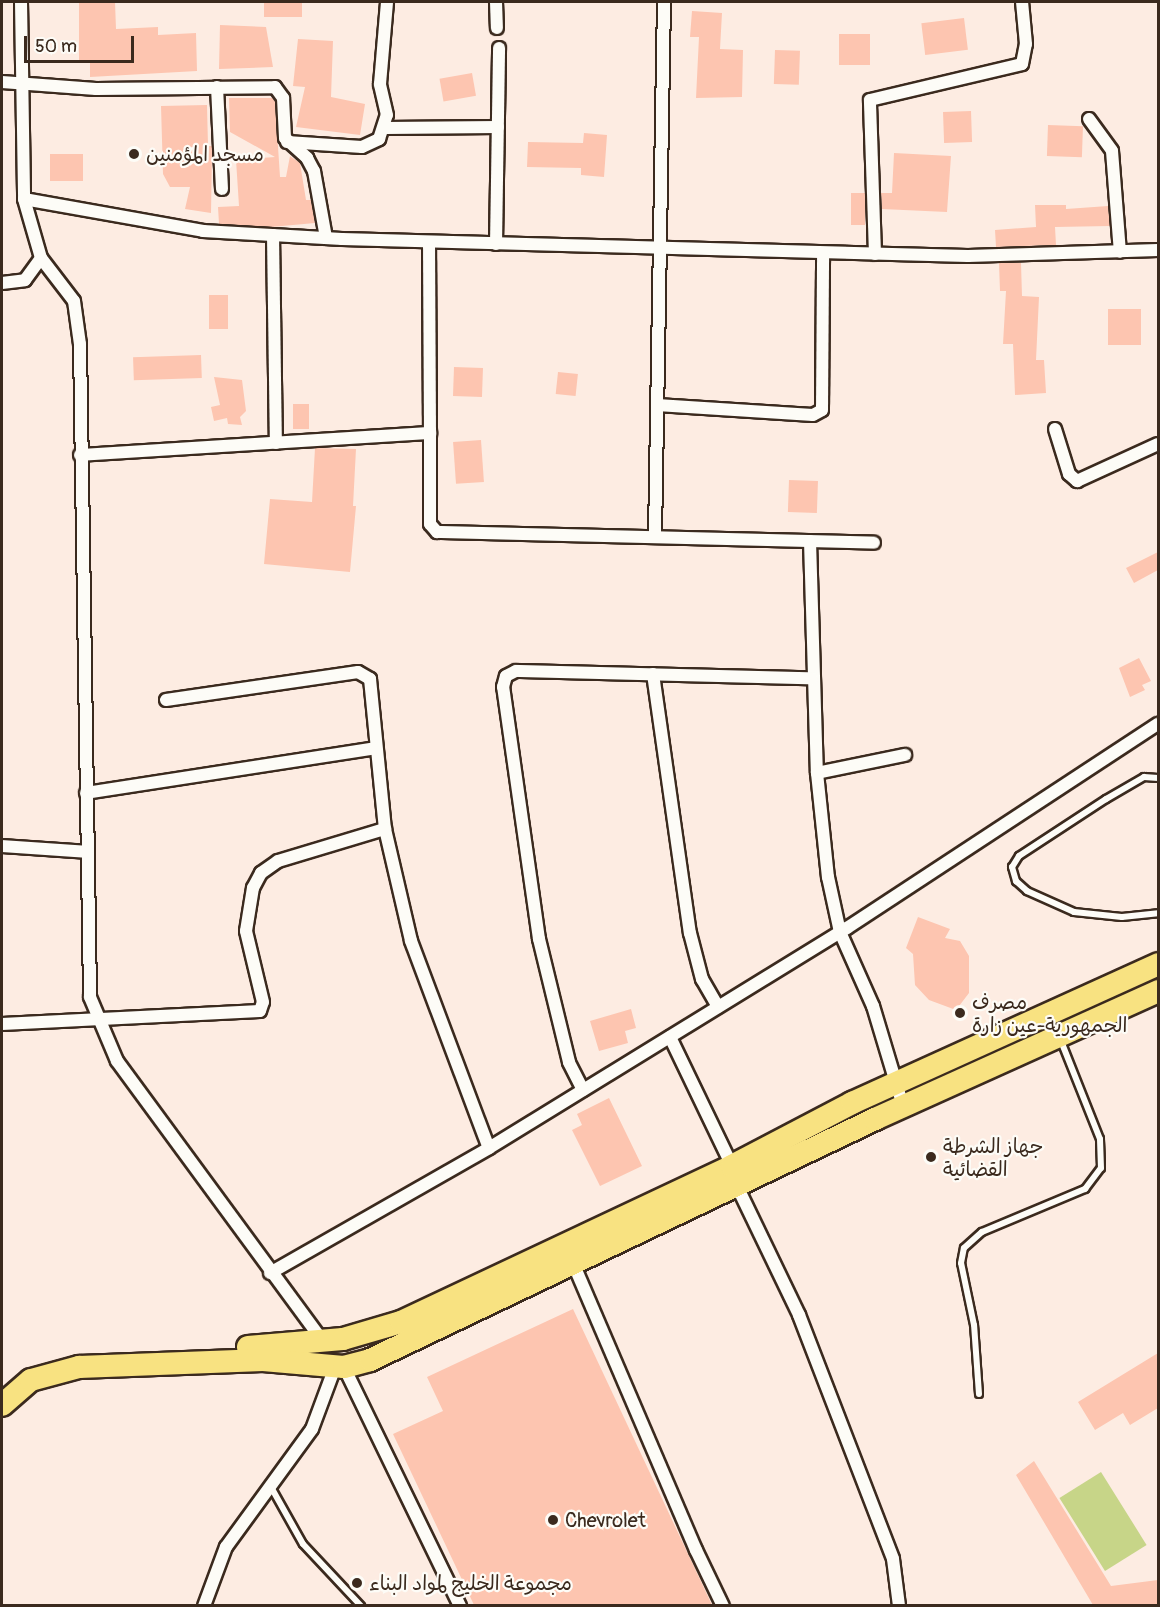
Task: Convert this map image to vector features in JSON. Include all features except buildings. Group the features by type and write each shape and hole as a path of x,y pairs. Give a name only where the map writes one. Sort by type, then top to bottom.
{"highway":[{"path":"2,1405 31,1380 79,1367 263,1360 340,1367 382,1355 573,1263 735,1176 895,1083 1158,964"},
{"path":"2,1384 34,1366 85,1354 323,1341 363,1335 401,1322 735,1176 903,1106 1158,991"}],"street":[{"path":"21,2 24,199 41,258 74,301 80,344 87,966 97,1019 117,1061 270,1273 323,1341"},
{"path":"287,142 362,147 374,143 385,128 387,115 380,84 387,2"},
{"path":"496,2 497,28"},
{"path":"655,537 664,2"},
{"path":"875,254 870,100 1022,64 1026,44 1022,2"},
{"path":"496,244 499,48"},
{"path":"2,82 96,89 266,86 279,90 287,142 311,164 326,238"},
{"path":"217,87 222,189"},
{"path":"1089,119 1112,151 1120,252"},
{"path":"385,128 498,127"},
{"path":"24,199 203,231 326,238 659,250 875,254 1158,250"},
{"path":"273,235 276,443"},
{"path":"429,242 430,524 436,532 874,543"},
{"path":"657,405 813,415 822,410 823,253"},
{"path":"2,283 25,280 41,258"},
{"path":"1055,429 1070,474 1077,481 1158,444"},
{"path":"80,455 430,433"},
{"path":"810,541 812,678 817,773 828,877 840,932 873,1006 903,1106"},
{"path":"583,1090 569,1062 539,939 504,681 516,671 812,678"},
{"path":"166,700 365,673 372,686 385,828 411,941 489,1148"},
{"path":"653,674 690,933 702,979 718,1007"},
{"path":"270,1273 489,1148 840,932 1158,724"},
{"path":"86,793 376,748"},
{"path":"817,773 905,755"},
{"path":"2,1024 260,1011 263,1002 246,931 253,888 261,873 278,861 385,828"},
{"path":"2,846 87,852"},
{"path":"670,1037 804,1326 893,1559 899,1605"},
{"path":"573,1263 696,1550 723,1605"},
{"path":"204,1605 226,1547 312,1429 340,1367"},
{"path":"340,1367 460,1605"}],"lane":[{"path":"1158,778 1144,777 1106,799 1019,856 1012,867 1016,881 1027,891 1074,912 1122,917 1158,913"},
{"path":"979,1394 974,1326 962,1263 964,1248 982,1233 1085,1189 1101,1168 1100,1139 1060,1036"},
{"path":"271,1487 303,1544 362,1605"}],"green space":[{"path":"1101,1472 1147,1545 1105,1571 1059,1498"}],"place":[{"name":"مسجد المؤمنين","path":"134,154"},
{"name":"مصرف الجمهورية-عين زارة","path":"960,1013"},
{"name":"جهاز الشرطة القضائية","path":"931,1157"},
{"name":"Chevrolet","path":"553,1520"},
{"name":"مجموعة الخليج لمواد البناء","path":"357,1583"}]}
